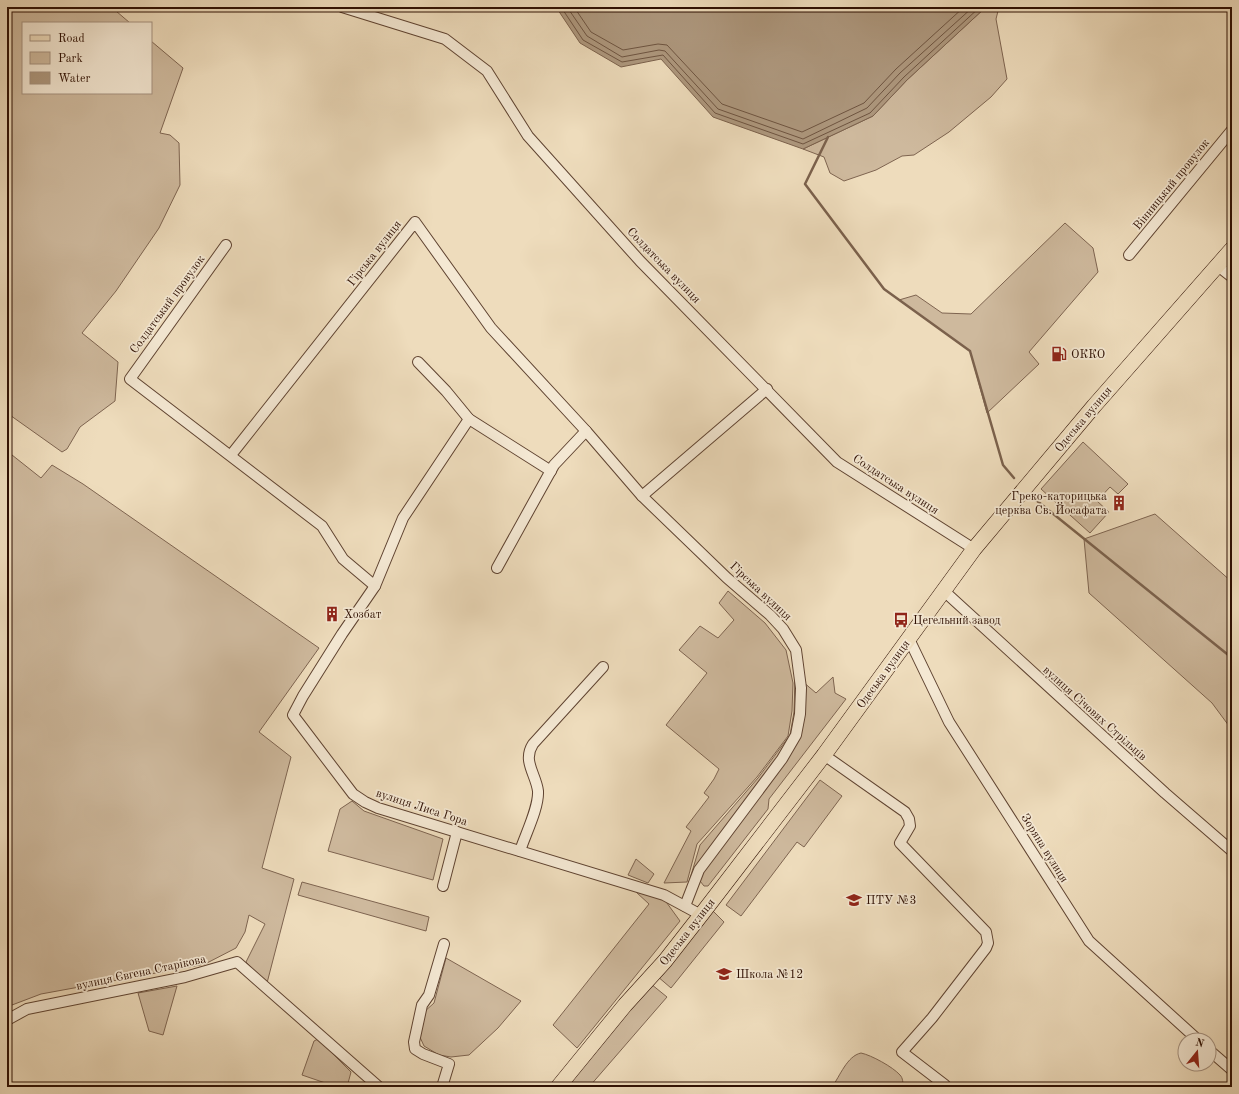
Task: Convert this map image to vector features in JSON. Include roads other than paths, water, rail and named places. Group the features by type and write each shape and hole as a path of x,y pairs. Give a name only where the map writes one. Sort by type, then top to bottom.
{"main road":[{"name":"Одеська вулиця","path":"558,1087 625,1005 665,961 701,915 824,755 974,549 1094,406 1232,249"}],"street":[{"name":"Солдатська вулиця","path":"342,7 445,39 487,71 528,136 640,261 837,462 974,549"},
{"name":"Вінницький провулок","path":"1129,255 1232,130"},
{"name":"Гірська вулиця","path":"231,455 415,222 491,328 586,431 642,496 783,629 796,650 801,688 800,714 796,735 782,759 699,870 685,906"},
{"name":"Солдатський провулок","path":"226,244 130,379 231,455"},
{"path":"1218,266 1232,277"},
{"path":"418,362 446,391 469,419 551,470"},
{"path":"642,496 767,389"},
{"path":"231,455 322,526 343,559 375,586 403,518 469,419"},
{"path":"497,568 551,470 586,431"},
{"name":"вулиця Лиса Гора","path":"375,586 303,696 294,715 353,794 378,808 664,895 701,915"},
{"name":"вулиця Січових Стрільців","path":"944,591 1164,793 1232,851"},
{"name":"Зоряна вулиця","path":"909,638 949,722 1088,942 1189,1032"},
{"path":"520,851 538,792 530,770 528,751 603,667"},
{"path":"824,755 905,812 909,819 910,826 900,843 986,932 988,937 986,948 932,1018 902,1052 945,1085"},
{"path":"443,886 457,832"},
{"path":"442,1087 448,1064 423,1054 415,1049 414,1042 422,1005 429,995 444,944"},
{"name":"вулиця Євгена Старікова","path":"7,1020 27,1010 185,978 237,962 379,1087"},
{"path":"1217,1057 1232,1070"}],"water":[{"path":"556,7 986,7 907,80 873,116 803,149 713,117 661,59 621,67 580,43"}],"waterway":[{"path":"828,137 805,184 884,289 970,351 1003,465 1014,478"},
{"path":"1036,500 1232,658"}],"place":[{"name":"ОККО","path":"1059,354"},
{"name":"Греко-каторицька церква Св. Йосафата","path":"1119,503"},
{"name":"Хозбат","path":"332,614"},
{"name":"Цегельний завод","path":"901,620"},
{"name":"ПТУ №3","path":"854,900"},
{"name":"Школа №12","path":"724,974"}]}
